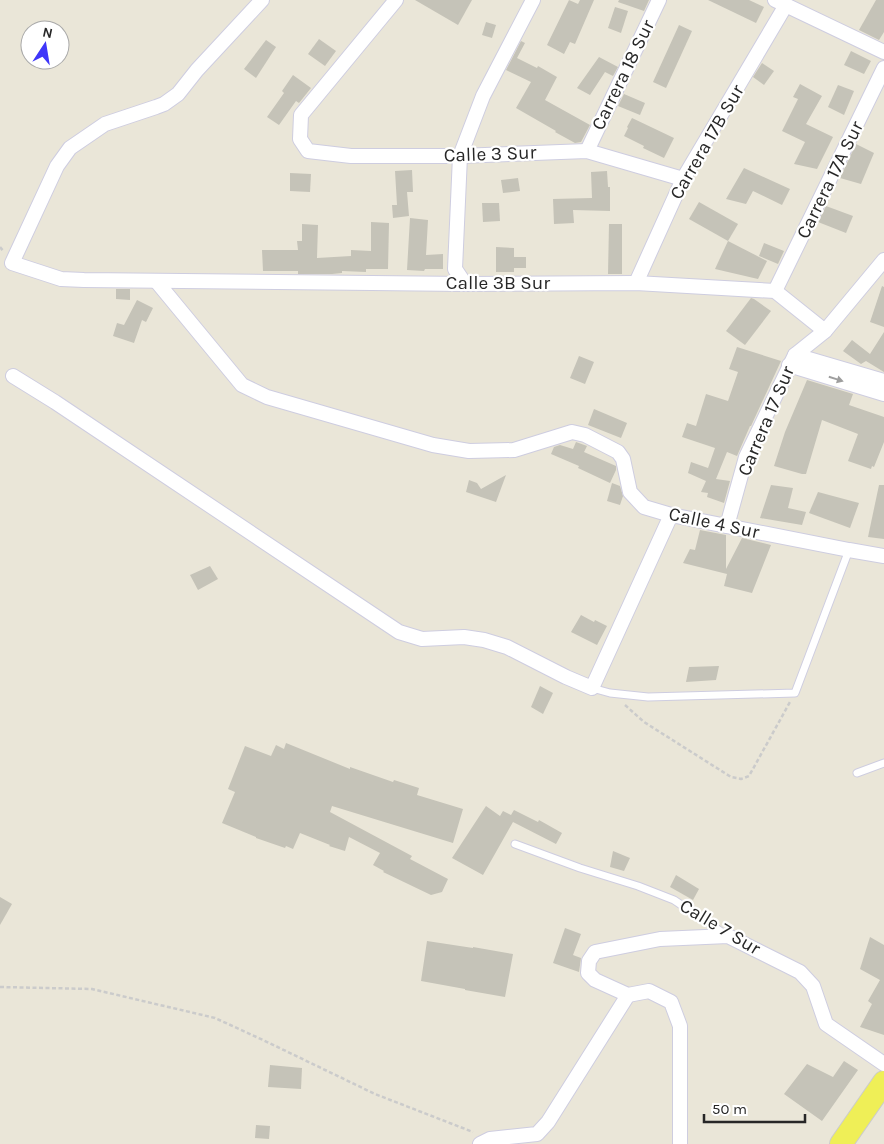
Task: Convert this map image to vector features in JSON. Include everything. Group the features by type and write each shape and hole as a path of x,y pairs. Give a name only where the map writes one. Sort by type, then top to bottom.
{"main road":[{"path":"841,1144 884,1082"}],"street":[{"name":"Calle 3B Sur","path":"262,0 197,70 178,94 164,104 105,124 70,148 57,166 12,263 61,279 157,282 636,283 775,292"},
{"name":"Calle 3 Sur","path":"396,0 301,115 300,139 308,150 351,156 460,156 587,150 683,179"},
{"path":"465,284 456,269 460,156 482,96 533,0"},
{"name":"Carrera 18 Sur","path":"587,150 659,0"},
{"path":"781,3 884,52"},
{"name":"Carrera 17B Sur","path":"636,283 683,179 781,3"},
{"name":"Carrera 17A Sur","path":"775,292 884,68"},
{"name":"Carrera 17 Sur","path":"727,526 746,457 792,360 825,331 884,260"},
{"name":"Calle 4 Sur","path":"157,282 242,385 267,397 433,445 469,452 514,450 572,432 585,435 618,452 623,460 630,492 644,507 671,515 884,556"},
{"path":"775,292 825,331"},
{"path":"792,360 884,381"},
{"path":"792,360 884,394"},
{"path":"13,376 63,407 399,632 422,639 464,637 484,640 507,647 592,688 671,515"},
{"path":"680,1144 680,1026 671,1002 649,991 628,995 595,980 588,973 589,961 595,952 660,939 728,936"},
{"name":"Calle 7 Sur","path":"728,936 800,972 813,986 826,1024 884,1064"},
{"path":"485,1141 537,1134 548,1122 628,995"}],"lane":[{"path":"592,688 610,693 648,697 795,693 849,550"},
{"path":"857,773 884,763"},
{"name":"Calle 7 Sur","path":"515,844 674,900 728,936"}],"path":[{"path":"610,693 644,722 731,777 740,779 750,776 795,693"},
{"path":"0,987 92,989 215,1018 375,1094 485,1141"}],"building":[{"path":"415,0 472,0 458,25"},
{"path":"569,0 578,4 580,0 594,0 575,44 570,42 564,54 547,45"},
{"path":"619,0 649,0 644,11 618,2"},
{"path":"708,0 749,0 764,7 756,23"},
{"path":"876,0 884,0 884,32 879,40 859,30"},
{"path":"615,7 628,11 621,33 608,28"},
{"path":"486,22 496,25 492,38 482,35"},
{"path":"679,25 692,31 666,88 653,82"},
{"path":"319,39 336,51 325,66 308,54"},
{"path":"266,40 276,47 256,78 244,69"},
{"path":"521,41 525,43 517,58 537,68 538,66 557,77 545,100 590,125 581,142 575,143 516,108 531,82 506,70"},
{"path":"851,51 871,61 864,74 844,65"},
{"path":"599,57 618,67 613,76 605,72 590,95 577,88"},
{"path":"762,63 774,71 764,85 753,77"},
{"path":"293,75 311,88 299,103 296,101 279,125 267,117 284,93 282,91"},
{"path":"800,84 822,96 806,124 833,137 817,169 794,164 805,142 782,131 798,99 793,97"},
{"path":"838,85 854,91 844,115 828,107"},
{"path":"624,94 645,103 640,115 618,106"},
{"path":"632,118 674,138 664,158 624,136"},
{"path":"856,144 874,153 861,184 840,178"},
{"path":"744,168 790,189 782,205 753,191 746,204 726,199"},
{"path":"412,170 413,192 407,192 409,216 393,218 392,205 397,205 395,171"},
{"path":"607,171 608,187 610,187 610,211 573,210 574,223 554,224 553,199 592,198 591,172"},
{"path":"290,173 311,174 310,192 290,191"},
{"path":"518,178 520,191 503,193 501,180"},
{"path":"699,202 738,224 728,241 689,219"},
{"path":"482,203 499,203 500,221 483,222"},
{"path":"826,206 853,216 846,233 818,222"},
{"path":"410,218 428,220 426,255 443,254 443,269 407,270"},
{"path":"371,222 389,223 388,269 366,269 366,272 342,271 342,273 332,274 298,274 298,271 263,271 262,250 298,250 297,241 302,241 302,224 318,225 317,258 351,256 351,250 371,251"},
{"path":"609,224 622,224 622,274 608,274"},
{"path":"728,241 767,261 758,279 715,269"},
{"path":"764,243 784,251 778,264 759,256"},
{"path":"496,247 514,248 514,257 526,257 526,268 514,268 514,272 496,272"},
{"path":"882,286 884,287 884,327 870,322"},
{"path":"116,289 130,289 130,300 116,299"},
{"path":"751,298 771,311 745,345 726,331"},
{"path":"137,300 153,308 146,322 142,320 134,343 113,336 117,323 124,325"},
{"path":"884,332 884,372 866,361 861,364 843,351 852,340 870,354"},
{"path":"737,347 781,361 737,456 727,452 716,479 730,481 724,503 707,497 708,493 701,492 706,481 688,473 691,462 708,468 715,448 682,437 687,423 696,426 706,394 728,401 738,372 729,369"},
{"path":"579,356 594,362 585,384 570,378"},
{"path":"807,380 853,394 849,405 884,417 884,442 874,467 872,466 871,469 848,461 858,434 822,420 806,474 774,466 785,432"},
{"path":"594,409 627,423 621,438 588,425"},
{"path":"576,442 587,446 584,452 616,466 610,483 578,468 579,466 551,454 554,447 560,445 573,449"},
{"path":"506,475 496,502 466,492 469,480 477,483 481,489"},
{"path":"612,483 620,486 623,496 620,505 607,501"},
{"path":"771,485 793,488 788,508 806,512 802,525 760,518"},
{"path":"879,485 884,485 884,539 868,537"},
{"path":"818,492 859,503 850,528 809,513"},
{"path":"700,530 726,535 726,569 742,538 771,545 752,593 724,586 727,574 683,563 690,549 695,550"},
{"path":"210,566 218,579 198,590 190,575"},
{"path":"581,615 607,626 597,645 571,632"},
{"path":"719,666 716,680 686,682 689,667"},
{"path":"540,686 553,693 543,714 531,707"},
{"path":"286,743 350,769 350,767 393,782 394,780 419,788 417,795 463,809 453,843 332,806 330,812 412,856 410,859 448,879 442,892 431,895 383,872 373,865 380,853 349,837 345,851 300,833 293,849 256,838 222,823 235,792 228,789 245,746 271,756 276,745 284,749"},
{"path":"486,806 500,816 503,811 511,815 514,810 538,822 539,820 562,833 556,844 513,822 483,875 452,858"},
{"path":"613,851 630,858 624,871 610,867"},
{"path":"676,875 699,889 693,900 670,887"},
{"path":"0,897 12,904 0,925"},
{"path":"565,928 581,934 573,955 581,958 579,972 553,963"},
{"path":"870,937 884,945 884,1035 860,1027 872,1004 868,1001 880,980 860,969"},
{"path":"427,941 513,954 505,997 421,981"},
{"path":"844,1061 858,1070 822,1121 784,1094 807,1064 833,1077"},
{"path":"270,1065 302,1068 301,1089 268,1087"},
{"path":"256,1125 270,1126 269,1139 255,1138"}]}
